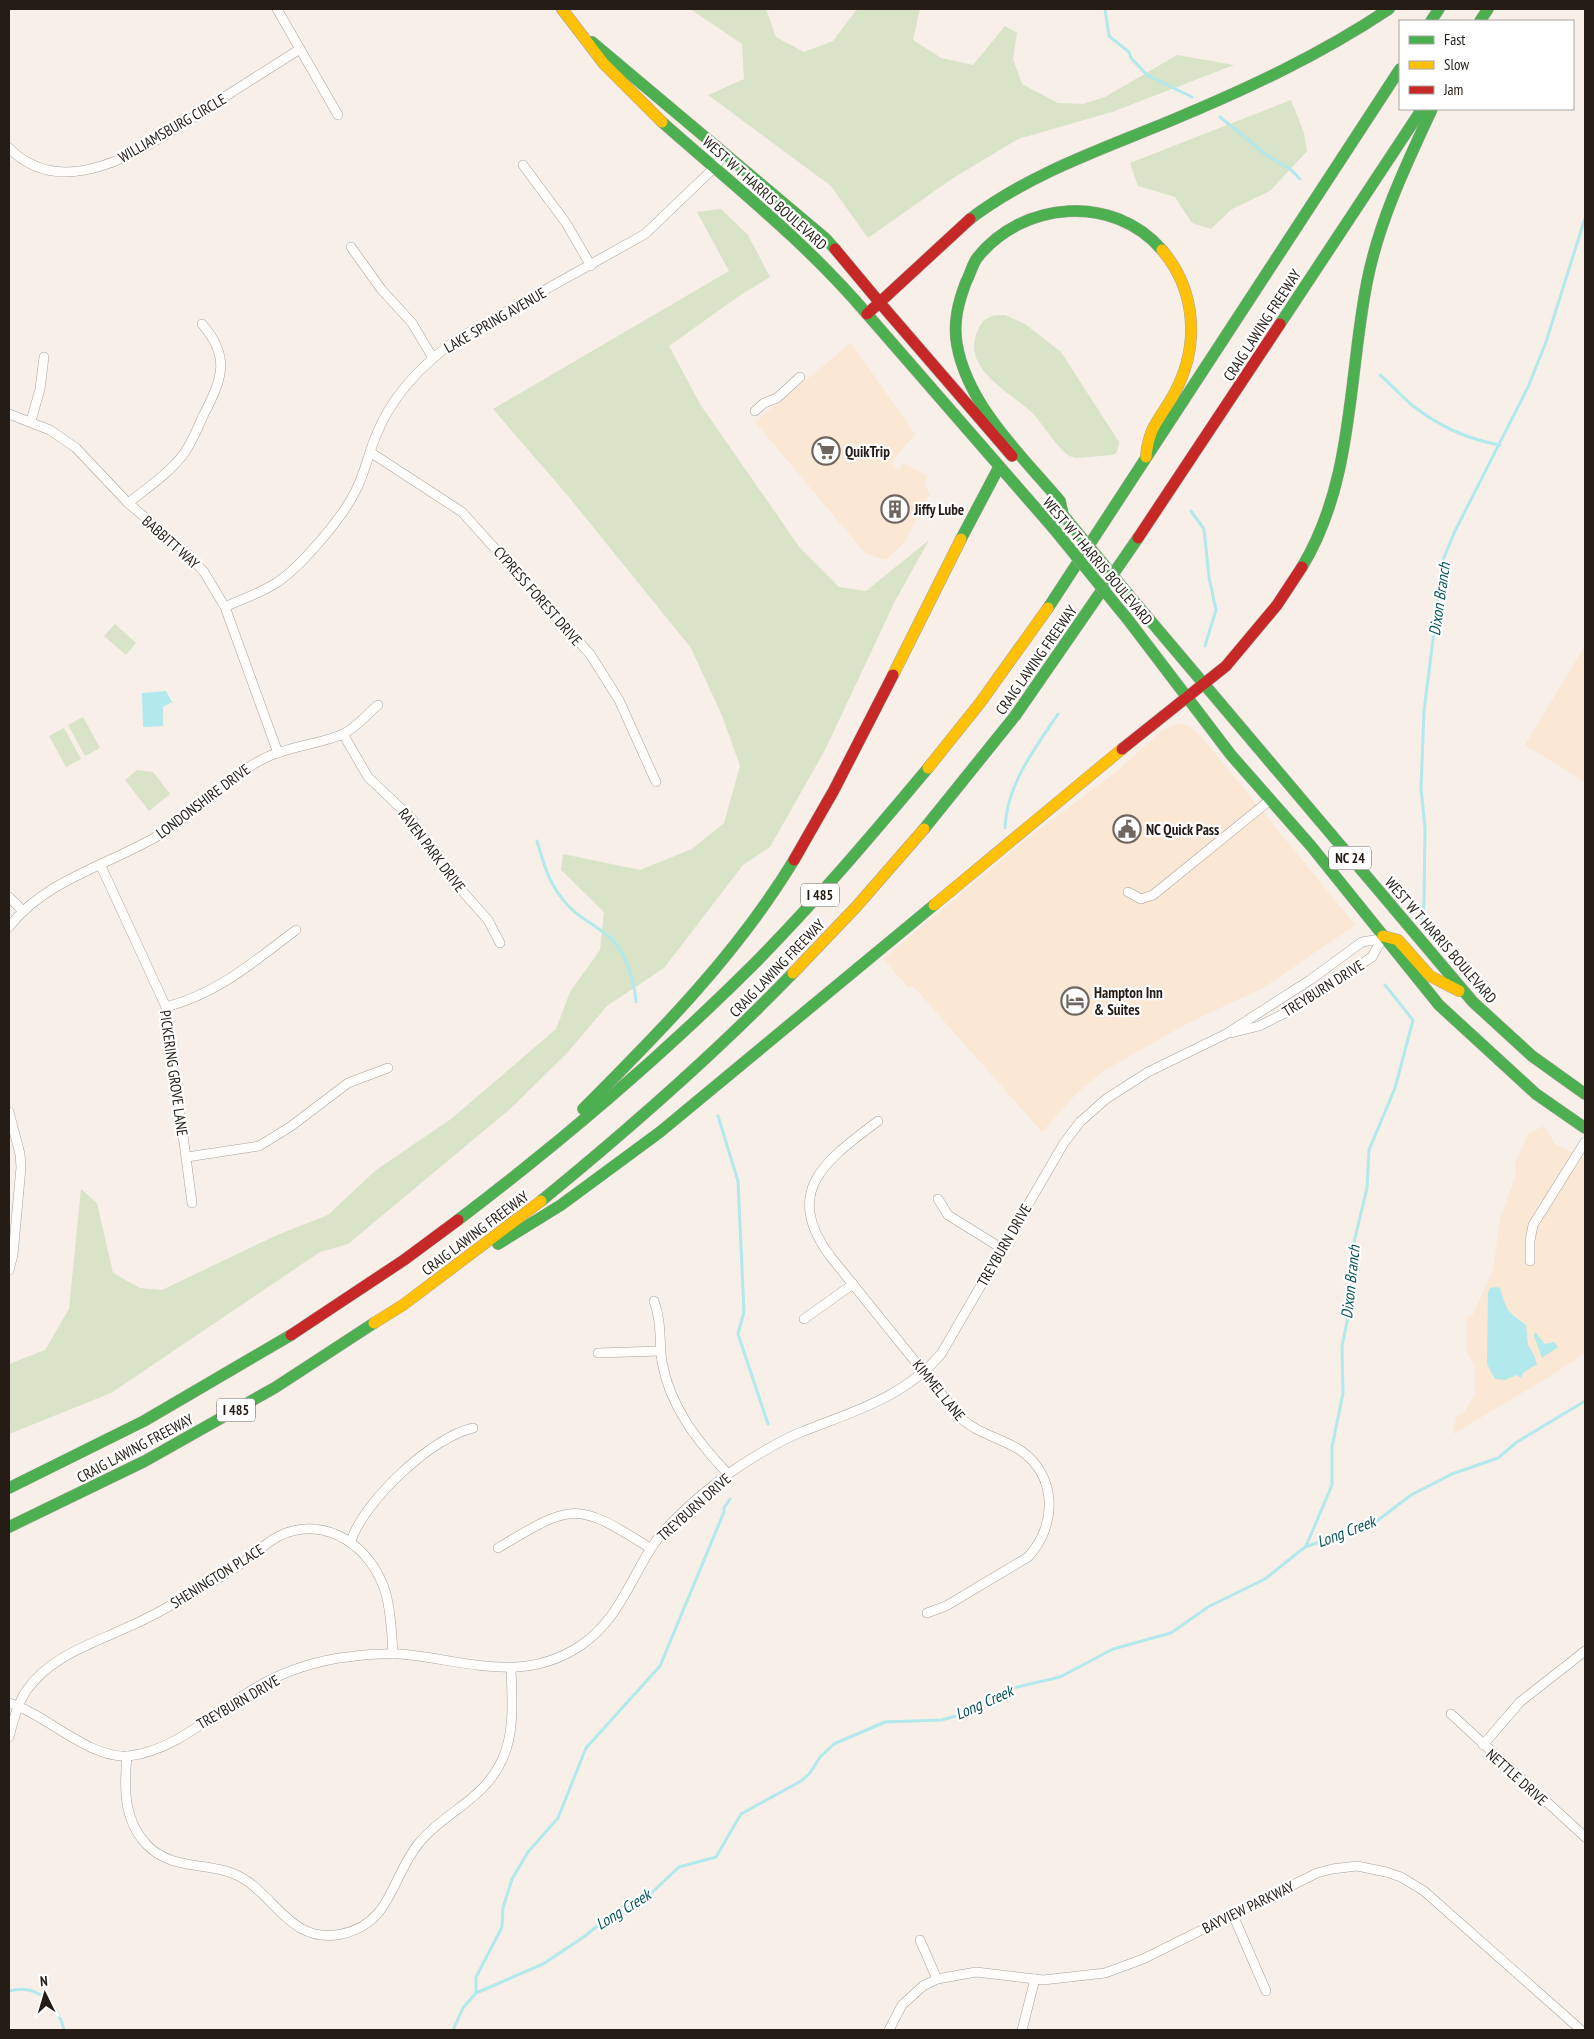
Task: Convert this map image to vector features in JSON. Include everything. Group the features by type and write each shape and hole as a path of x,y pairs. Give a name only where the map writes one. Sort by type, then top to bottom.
{"main road":[{"name":"WEST W T HARRIS BOULEVARD","path":"562,9 573,26 608,68 714,168 802,244 867,314 1130,621 1186,697 1310,846 1382,938 1439,1005 1530,1088 1585,1128"},
{"path":"867,314 946,238 1004,196 1061,167 1299,64 1338,44 1389,9"},
{"path":"1432,20 1439,9"},
{"path":"1481,20 1488,9"},
{"name":"WEST W T HARRIS BOULEVARD","path":"573,26 825,238 1063,515 1202,684 1292,787 1466,994 1501,1029 1564,1080 1585,1094"},
{"name":"CRAIG LAWING FREEWAY","path":"9,1488 147,1418 260,1353 415,1252 528,1166 625,1085 732,985 821,893 875,833 951,741 1006,667 1082,559 1399,71"},
{"name":"CRAIG LAWING FREEWAY","path":"9,1527 137,1465 234,1411 307,1367 451,1270 543,1201 611,1146 735,1033 814,954 955,794 1065,647 1421,110"},
{"path":"451,1270 523,1231 660,1132 1186,697 1225,668 1268,616 1310,556 1325,522 1336,489 1343,455 1361,318 1375,247 1396,186 1432,110"},
{"path":"1063,515 1060,501 983,404 965,372 957,343 958,306 970,271 988,246 1018,222 1049,211 1064,209 1099,211 1116,216 1133,224 1149,235 1173,262 1183,279 1191,311 1190,348 1176,391 1148,438 1146,460"},
{"path":"528,1166 634,1060 700,989 755,919 832,794 980,499 999,467"},
{"path":"1382,938 1396,937 1404,943 1431,977 1466,994"},
{"path":"1564,1080 1585,1078"}],"street":[{"path":"277,9 338,115"},
{"name":"WILLIAMSBURG CIRCLE","path":"9,148 20,160 40,169 66,171 98,168 137,151 300,49"},
{"name":"LAKE SPRING AVENUE","path":"224,606 275,584 301,561 349,503 356,491 380,428 399,394 433,358 473,330 591,266 645,234 714,168 726,154"},
{"path":"523,165 566,222 591,266"},
{"path":"351,248 381,289 412,323 433,358"},
{"path":"128,503 184,453 219,383 222,367 220,351 211,334 202,324"},
{"path":"31,421 40,389 44,358"},
{"path":"755,411 764,403 777,398 800,377"},
{"name":"BABBITT WAY","path":"9,414 50,430 76,448 128,503 197,564 216,590 224,606 278,753"},
{"name":"CYPRESS FOREST DRIVE","path":"370,452 462,512 583,647 615,691 656,782"},
{"name":"LONDONSHIRE DRIVE","path":"9,927 22,910 44,893 101,866 167,830 252,764 278,753 343,734 378,705"},
{"name":"RAVEN PARK DRIVE","path":"343,734 368,777 412,819 448,875 488,920 500,944"},
{"path":"1128,892 1141,899 1153,895 1270,800"},
{"name":"PICKERING GROVE LANE","path":"101,866 166,1007 192,1204"},
{"path":"9,896 22,910"},
{"path":"166,1007 189,1001 219,987 296,930"},
{"name":"TREYBURN DRIVE","path":"1226,1034 1260,1026 1291,1010 1372,957 1382,938"},
{"name":"TREYBURN DRIVE","path":"9,1703 18,1706 89,1745 110,1753 126,1756 168,1745 252,1690 296,1670 339,1658 393,1654 490,1668 511,1668 549,1660 578,1648 594,1636 621,1604 650,1548 680,1516 728,1474 797,1434 875,1404 925,1372 941,1354 1001,1248 1064,1144 1080,1122 1106,1099 1148,1072 1226,1034 1310,980 1362,942 1382,938"},
{"path":"186,1157 259,1146 283,1132 348,1083 388,1068"},
{"path":"9,1112 20,1154 20,1167 13,1255 9,1270"},
{"name":"KIMMEL LANE","path":"878,1120 828,1160 816,1178 811,1194 810,1215 815,1232 822,1245 925,1372 935,1388 968,1425 1009,1444 1028,1457 1045,1480 1049,1507 1045,1533 1038,1547 1028,1557 946,1606 927,1614"},
{"path":"1530,1261 1530,1242 1536,1219 1585,1142"},
{"path":"938,1199 948,1215 1001,1248"},
{"path":"804,1319 853,1284"},
{"path":"654,1301 660,1324 660,1351 669,1389 678,1411 728,1474"},
{"path":"598,1353 660,1351"},
{"path":"393,1654 390,1611 386,1592 371,1565 351,1540 366,1514 404,1471 448,1437 472,1428"},
{"path":"498,1548 550,1518 571,1513 587,1514 603,1519 650,1548"},
{"name":"SHENINGTON PLACE","path":"9,1737 18,1706 37,1678 54,1662 175,1603 243,1562 278,1537 308,1528 323,1530 351,1540"},
{"path":"1483,1745 1520,1702 1585,1651"},
{"path":"126,1756 126,1802 129,1817 142,1839 155,1852 174,1862 230,1871 252,1885 282,1916 296,1926 321,1935 340,1934 363,1926 379,1913 418,1844 469,1802 490,1779 502,1759 509,1738 512,1719 511,1668"},
{"name":"NETTLE DRIVE","path":"1451,1714 1584,1835"},
{"name":"BAYVIEW PARKWAY","path":"888,2030 902,2005 923,1986 938,1979 976,1972 1034,1979 1067,1979 1105,1973 1143,1959 1323,1871 1357,1866 1401,1877 1424,1891 1580,2030"},
{"path":"1233,1915 1266,1990"},
{"path":"920,1940 938,1979"},
{"path":"1022,2030 1034,1979"}],"shaded area":[{"path":"851,343 915,434 891,463 899,470 904,463 928,476 924,484 930,494 904,543 886,560 865,553 755,422"},
{"path":"1585,646 1585,782 1525,745"},
{"path":"1179,723 1189,726 1201,736 1355,925 1263,988 1190,1022 1105,1070 1078,1092 1042,1132 913,986 908,987 883,959 1029,837 1116,772 1163,730"},
{"path":"1544,1126 1555,1144 1585,1159 1585,1352 1557,1372 1453,1434 1456,1418 1464,1412 1475,1395 1475,1368 1467,1351 1467,1317 1472,1316 1493,1270 1500,1219 1516,1175 1515,1163 1529,1133"}],"green space":[{"path":"690,9 766,9 776,37 804,52 833,41 857,9 920,9 913,40 941,58 973,65 1005,26 1017,33 1013,59 1022,84 1058,103 1083,104 1105,97 1177,55 1234,65 1112,112 1018,139 950,180 868,238 831,186 708,95 744,79 742,44"},
{"path":"1291,100 1304,133 1307,151 1270,191 1232,209 1211,229 1192,223 1175,197 1138,186 1130,163"},
{"path":"721,209 748,235 770,277 739,296 669,346 700,404 800,548 839,587 866,591 929,540 895,601 825,750 770,847 743,865 664,968 607,1006 567,1053 510,1109 348,1244 320,1252 111,1393 9,1434 9,1364 45,1350 69,1309 81,1189 97,1203 113,1273 140,1288 162,1290 277,1235 328,1215 376,1170 451,1119 556,1029 570,992 600,950 604,912 561,870 563,854 640,870 692,849 724,823 740,766 723,718 691,648 568,496 493,409 729,271 697,212"},
{"path":"1005,315 1025,324 1061,352 1119,442 1117,452 1113,455 1076,458 1069,456 1026,407 982,369 976,357 974,344 978,330 982,322 988,318"},
{"path":"115,624 136,643 126,655 104,636"},
{"path":"83,717 100,748 85,756 68,725"},
{"path":"64,728 81,759 66,767 49,736"},
{"path":"137,770 153,772 170,794 149,811 125,780"}],"water":[{"path":"166,691 172,702 163,707 163,726 143,727 142,693"},
{"path":"1490,1288 1500,1288 1508,1310 1526,1325 1528,1345 1537,1364 1523,1373 1521,1378 1517,1375 1505,1380 1495,1379 1487,1364 1488,1293"},
{"path":"1535,1332 1545,1344 1554,1342 1558,1347 1542,1358 1534,1336"}],"waterway":[{"path":"1105,9 1109,36 1129,52 1131,58 1147,75 1192,97"},
{"path":"1220,117 1269,157 1290,169 1300,179"},
{"name":"Dixon Branch","path":"1422,919 1424,905 1425,828 1421,788 1424,711 1443,560 1454,533 1528,387 1546,342 1585,218"},
{"path":"1380,375 1412,405 1432,419 1453,431 1500,445"},
{"path":"1191,511 1204,529 1209,577 1216,610 1205,646"},
{"path":"1005,828 1010,797 1016,782 1031,754 1058,714"},
{"path":"537,841 549,878 556,891 573,911 610,938 624,956 630,972 636,1002"},
{"name":"Dixon Branch","path":"1306,1546 1332,1485 1332,1447 1343,1393 1342,1346 1352,1298 1353,1246 1367,1188 1369,1150 1395,1088 1413,1020 1385,985"},
{"path":"718,1116 738,1181 744,1312 738,1334 768,1424"},
{"name":"Long Creek","path":"453,2030 463,2008 476,1993 543,1964 585,1936 612,1914 645,1899 679,1867 716,1857 741,1814 801,1781 810,1773 820,1757 834,1744 885,1722 941,1720 960,1715 1004,1690 1060,1677 1113,1649 1171,1633 1208,1607 1265,1579 1305,1547 1373,1524 1411,1495 1452,1474 1498,1458 1517,1442 1585,1401"},
{"path":"476,1993 476,1977 502,1927 503,1908 512,1879 528,1852 558,1818 586,1748 660,1666 724,1512 724,1508 730,1499"},
{"name":"Long Creek","path":"9,1991 19,1989 38,1993 57,2012 64,2030"}],"traffic: fast":[{"path":"970,219 993,203 1041,176 1092,152 1199,109 1255,84 1310,56 1389,9"},
{"path":"1432,20 1439,9"},
{"path":"1481,20 1488,9"},
{"path":"592,42 825,238 835,249"},
{"path":"1048,608 1399,71"},
{"path":"1280,324 1421,110"},
{"path":"1302,567 1319,534 1331,500 1340,464 1347,428 1361,318 1372,259 1394,194 1432,110"},
{"path":"662,122 794,238 867,314"},
{"path":"1063,515 1060,501 998,429 972,389 963,367 956,337 956,321 966,282 977,258 996,239 1018,225 1042,215 1068,211 1094,212 1119,219 1142,232 1162,250"},
{"path":"867,314 1054,529"},
{"path":"961,539 999,467"},
{"path":"1063,515 1138,606"},
{"path":"1054,529 1129,621"},
{"path":"924,829 1015,716 1138,538"},
{"path":"1138,606 1473,1002 1532,1056 1585,1094"},
{"path":"1129,621 1231,755 1311,846 1439,1005 1536,1094 1585,1128"},
{"path":"458,1220 611,1097 720,998 778,940 822,892 928,768"},
{"path":"583,1109 669,1021 723,960 748,928 794,860"},
{"path":"498,1244 561,1205 660,1132 934,905"},
{"path":"541,1201 670,1091 733,1033 793,973"},
{"path":"9,1527 145,1461 276,1387 374,1323"},
{"path":"9,1488 144,1421 291,1335"}],"traffic: slow":[{"path":"562,9 604,64 662,122"},
{"path":"1146,457 1150,437 1156,422 1170,401 1183,374 1191,337 1191,318 1188,300 1182,282 1162,250"},
{"path":"893,675 961,539"},
{"path":"928,768 980,703 1048,608"},
{"path":"934,905 1122,749"},
{"path":"793,973 856,907 924,829"},
{"path":"1383,936 1398,940 1430,976 1459,991"},
{"path":"374,1323 403,1305 541,1201"}],"traffic: jam":[{"path":"867,314 970,219"},
{"path":"835,249 880,303"},
{"path":"880,303 1012,456"},
{"path":"1138,538 1280,324"},
{"path":"1122,749 1226,666 1277,605 1302,567"},
{"path":"794,860 834,790 893,675"},
{"path":"291,1335 404,1260 458,1220"}],"place":[{"name":"QuikTrip","path":"826,451"},
{"name":"Jiffy Lube","path":"895,509"},
{"name":"NC Quick Pass","path":"1127,829"},
{"name":"Hampton Inn & Suites","path":"1075,1001"}]}
